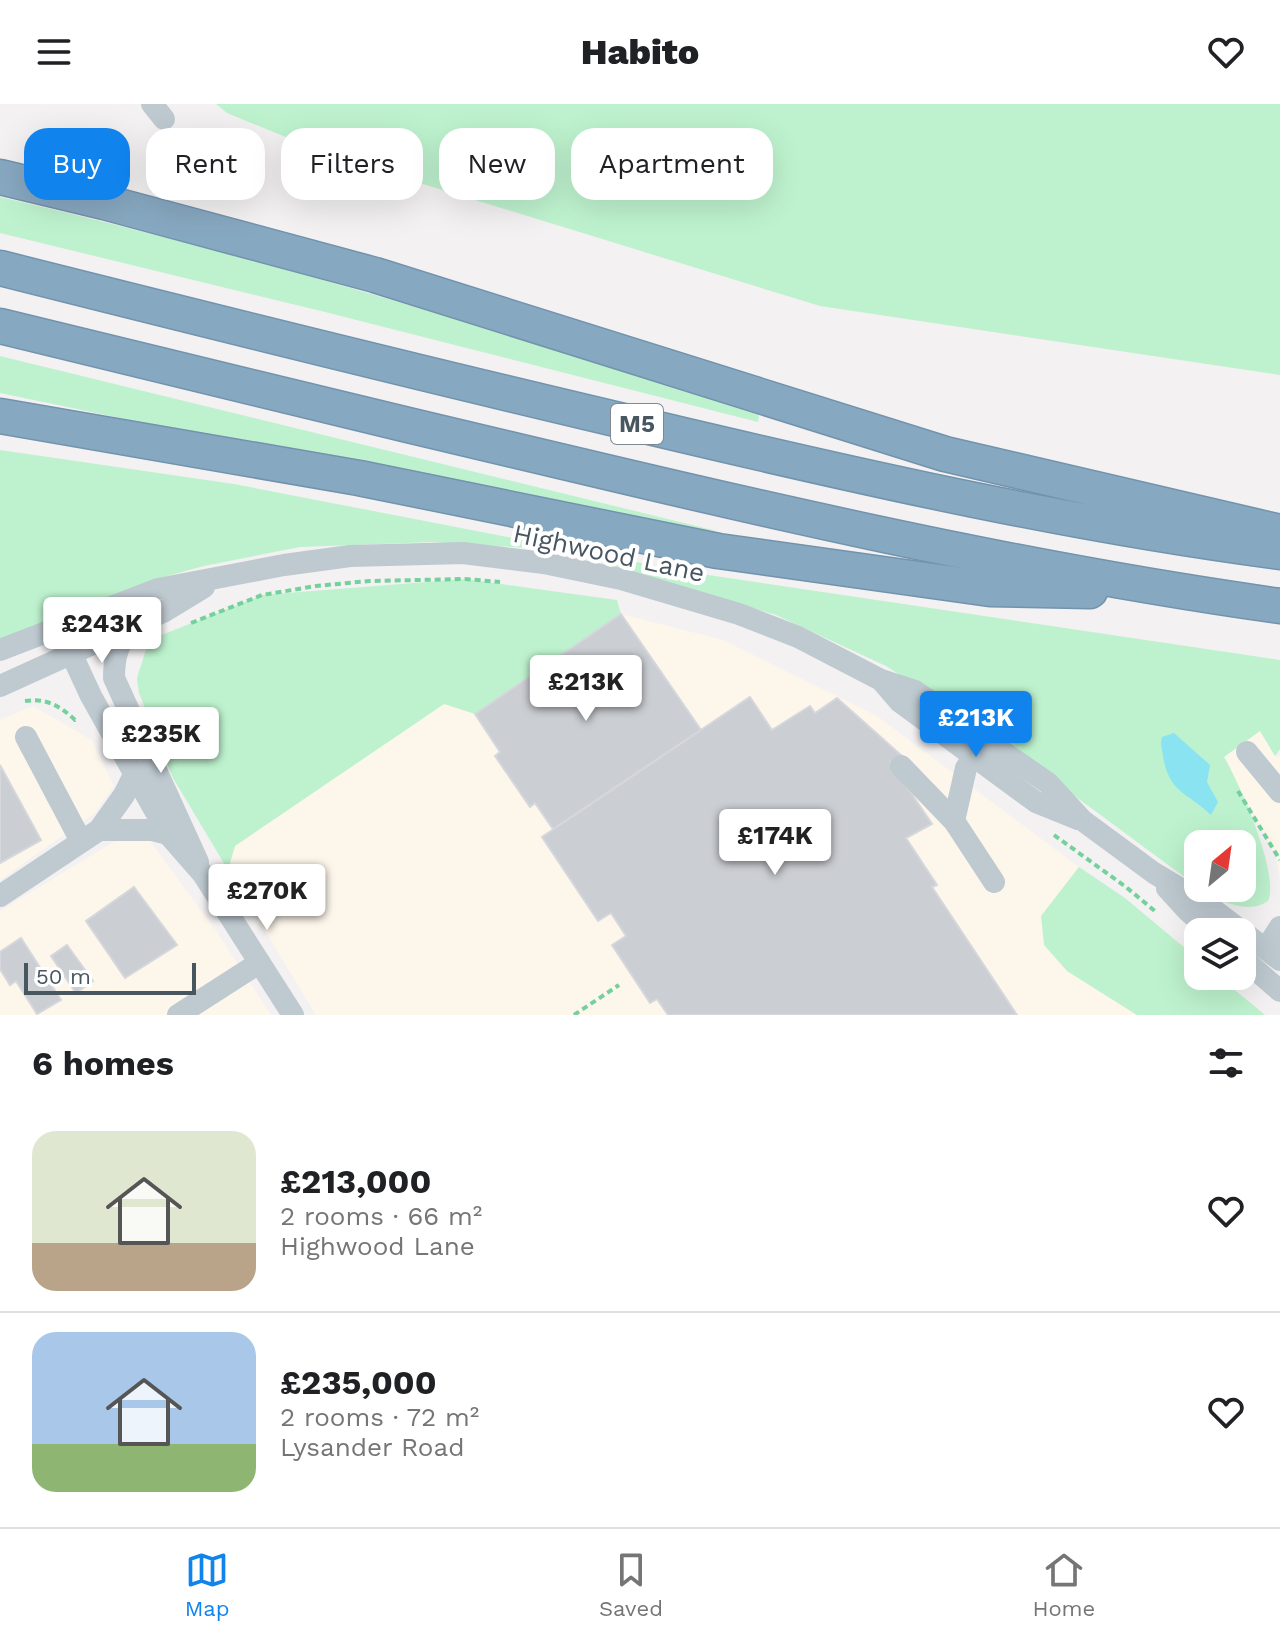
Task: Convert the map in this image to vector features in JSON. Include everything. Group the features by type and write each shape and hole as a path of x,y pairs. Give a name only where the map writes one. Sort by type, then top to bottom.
{"highway":[{"name":"M5","path":"0,177 375,275 945,454 1280,532"},
{"name":"M5","path":"0,268 400,369 874,480 1157,536 1280,552"},
{"name":"M5","path":"0,326 846,529 1186,593 1280,606"},
{"name":"M5","path":"0,416 359,478 718,551 990,589 1186,593"},
{"name":"M5","path":"945,454 1280,509"}],"street":[{"name":"Highwood Lane","path":"0,650 158,589 284,565 364,555 463,553 544,563 687,596 798,637 881,680 915,691 1048,783 1082,820 1154,873 1206,904 1273,954"},
{"name":"Highwood Lane","path":"0,686 163,612 215,580"},
{"path":"86,615 73,635 72,655 95,702 168,834 203,874 293,1015"},
{"path":"134,626 120,642 114,659 114,678 145,751 188,835 203,874"},
{"path":"32,673 66,678 80,685 95,702"},
{"name":"Highwood Lane","path":"881,680 900,702 1036,802 1082,820"},
{"path":"26,737 90,836"},
{"path":"1247,752 1280,792"},
{"path":"954,821 966,768 974,756"},
{"path":"901,766 954,821 994,882"},
{"path":"0,896 90,836 124,795 134,775"},
{"path":"90,836 140,829 168,834"},
{"name":"Highwood Lane","path":"1154,873 1196,918"},
{"path":"1273,954 1280,927"},
{"path":"178,1015 259,963"},
{"path":"1256,970 1280,991"}],"path":[{"path":"191,623 262,595 316,586 369,581 508,583"},
{"path":"13,705 27,700 45,700 63,709 75,720 95,702"},
{"path":"1238,791 1280,860"},
{"path":"1051,833 1162,917"},
{"path":"574,1015 619,985"}],"shaded area":[{"path":"621,614 723,640 877,716 1079,867 1041,916 1067,971 1137,1015 316,1015 228,870 234,846 444,704 475,714"},
{"path":"33,706 92,740 114,786 95,813 0,880 0,720"},
{"path":"1260,731 1275,756 1280,757 1280,883 1276,856 1223,757"},
{"path":"144,833 217,932 271,1015 0,1015 0,911 115,841"}],"green space":[{"path":"216,104 1280,104 1280,375 820,306 475,200 555,200 555,128 439,128 439,189 423,184 423,128 281,128 281,135 227,113"},
{"path":"0,197 192,244 382,297 759,415 758,422 0,233"},
{"path":"0,356 717,531 666,526 394,475 0,393"},
{"path":"0,450 234,484 688,572 1280,660 1280,749 1275,756 1260,731 1224,757 1248,808 1264,851 1270,888 1268,901 1251,907 1227,902 1256,902 1256,830 1184,830 1184,877 980,726 886,666 776,615 584,557 545,549 432,542 300,547 156,579 0,641"},
{"path":"465,579 617,600 621,614 475,714 444,704 235,846 228,870 173,778 139,693 137,678 149,640 262,595"},
{"path":"1079,867 1125,898 1184,947 1184,990 1235,990 1265,1015 1137,1015 1067,971 1044,945 1041,916"}],"water":[{"path":"1174,733 1210,765 1207,782 1218,802 1211,815 1180,791 1170,778 1161,742 1162,737"}],"building":[{"path":"621,614 701,730 553,829 535,803 530,807 495,756 500,752 475,714"},
{"path":"750,697 772,730 810,706 815,713 837,698 902,756 890,762 932,824 906,838 937,885 932,887 1017,1015 668,1015 657,999 650,1003 612,945 626,936 611,913 598,921 542,837"},
{"path":"0,765 41,840 0,863"},
{"path":"134,887 177,945 125,978 86,921"},
{"path":"21,938 61,1000 37,1014 16,981 10,985 0,969 0,952"},
{"path":"67,945 93,981 76,993 51,956"}]}
